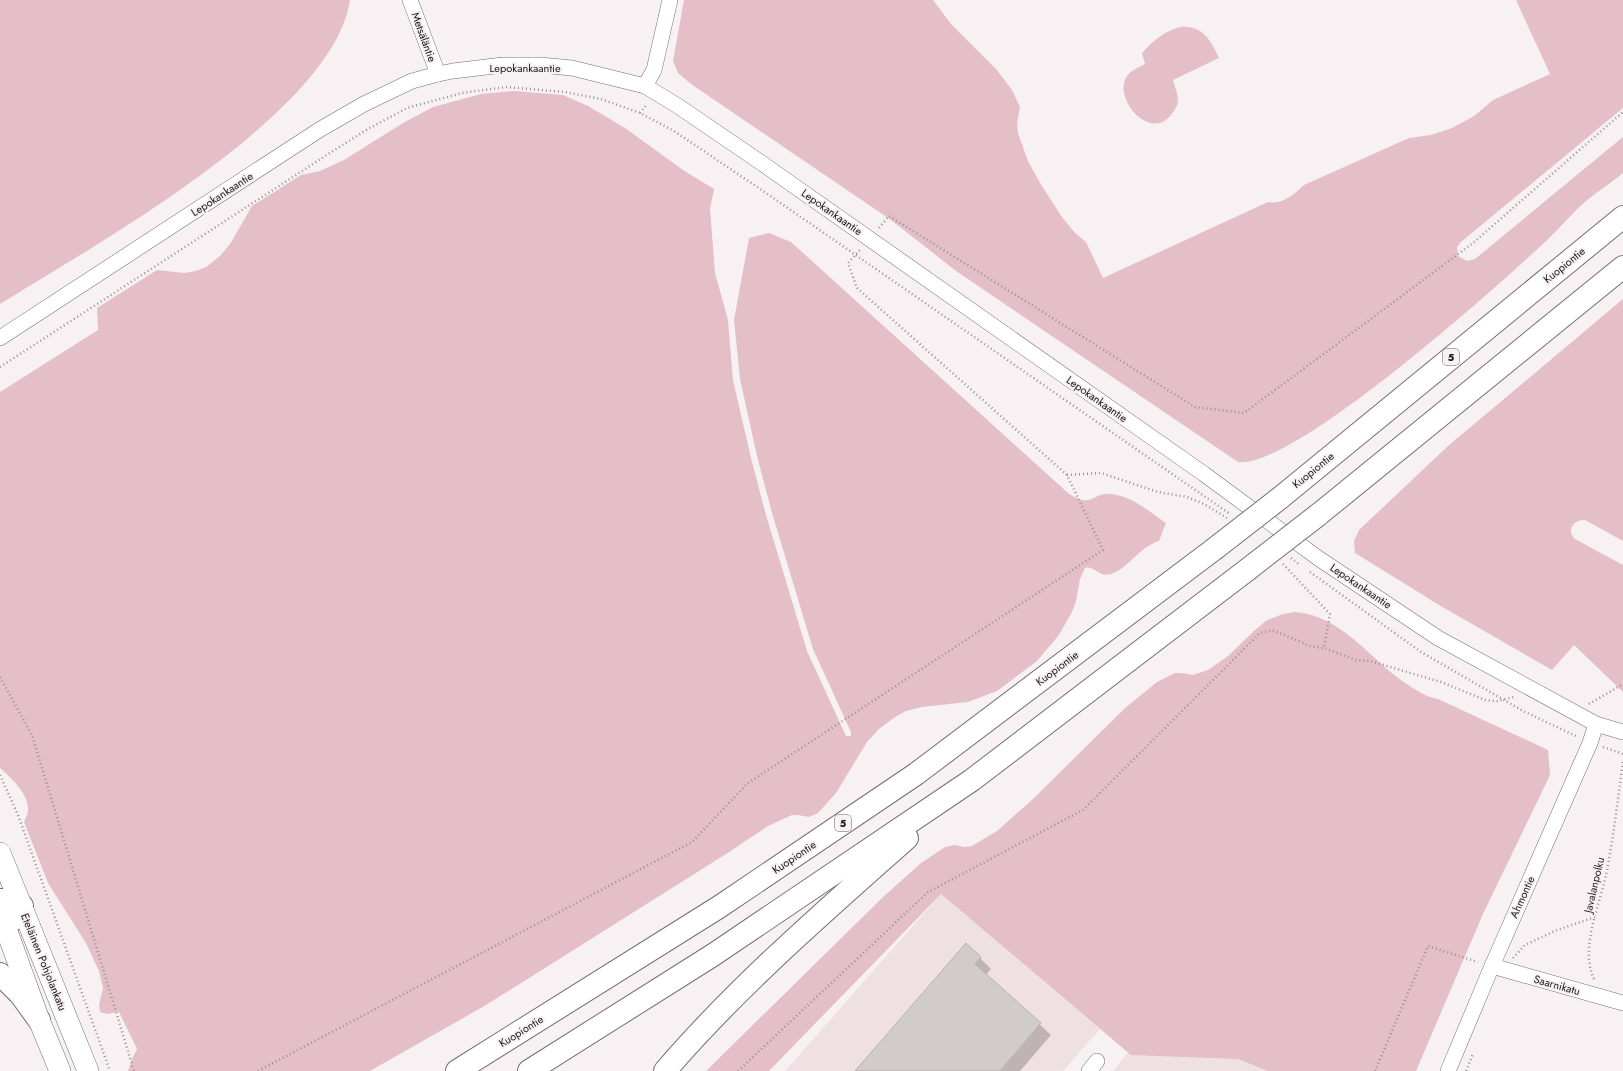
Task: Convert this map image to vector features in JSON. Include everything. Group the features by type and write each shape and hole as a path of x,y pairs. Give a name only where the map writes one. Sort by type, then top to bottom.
{"highway":[{"name":"Kuopiontie","path":"457,1071 719,907 909,779 1280,498 1623,217"},
{"path":"529,1071 713,955 972,780 1318,515 1623,267"},
{"path":"665,1071 731,998 812,923 972,780"},
{"path":"0,900 10,900 22,906 14,918 2,922"},
{"path":"0,974 21,994 39,1020"}],"main road":[{"name":"Eteläinen Pohjolankatu","path":"0,853 88,1071"},
{"name":"Eteläinen Pohjolankatu","path":"2,922 60,1071"}],"street":[{"name":"Metsäläntie","path":"410,0 438,74"},
{"path":"645,86 654,70 670,0"},
{"name":"Lepokankaantie","path":"0,338 319,130 364,104 412,81 438,74 503,65 540,65 572,68 645,86 678,106 1204,474 1324,562 1438,638 1596,724 1623,732"},
{"name":"Ahmontie","path":"1448,1071 1492,966 1590,743 1596,724"},
{"name":"Saarnikatu","path":"1492,966 1623,1003"}],"path":[{"path":"0,367 368,129 407,108 462,93 506,87 565,92 601,99 640,113 674,131 856,254 1236,519"},
{"path":"258,1071 692,842 748,783 1103,550 1067,475 857,288 848,263 889,216 1196,407 1244,413 1473,243 1623,112"},
{"path":"1287,556 1421,652 1523,711 1590,743 1623,754"},
{"path":"738,1071 928,892 1083,810 1260,633 1272,630 1310,646 1324,648 1356,660 1370,661 1441,682 1485,700 1514,697 1519,698"},
{"path":"0,677 32,735 134,1071"},
{"path":"1574,712 1623,684"},
{"name":"Javalanpolku","path":"1596,984 1590,971 1589,942 1607,870 1623,761"},
{"path":"0,776 18,815 110,1071"},
{"path":"1375,1071 1428,946 1492,966"}],"shaded area":[{"path":"0,0 350,0 334,43 302,87 257,131 204,173 147,212 92,248 0,304"},
{"path":"684,0 933,0 951,24 996,69 1012,90 1020,107 1017,123 1018,133 1028,161 1062,217 1075,233 1086,242 1103,278 1268,202 1278,202 1288,198 1304,185 1409,138 1431,135 1452,128 1474,116 1493,100 1550,74 1516,0 1623,0 1623,108 1461,242 1457,247 1458,256 1467,261 1475,259 1623,137 1623,173 1587,200 1522,263 1443,332 1348,407 1303,437 1265,456 1238,462 956,271 891,220 691,84 678,73 673,61"},
{"path":"1180,27 1188,27 1200,31 1209,40 1219,58 1173,80 1178,101 1177,106 1171,115 1162,122 1153,123 1144,120 1136,114 1129,105 1125,95 1124,85 1127,76 1132,71 1145,64 1142,53 1150,45 1164,34"},
{"path":"514,91 563,95 588,106 625,128 683,170 714,189 710,209 715,273 728,320 733,380 751,458 766,515 807,651 846,736 851,736 851,732 813,649 772,513 757,456 740,379 734,320 749,238 769,233 791,242 1068,493 1083,500 1092,499 1100,495 1111,494 1119,495 1133,501 1166,523 1159,541 1146,548 1123,567 1111,574 1107,575 1091,568 1085,568 1080,579 1076,601 1072,612 1059,635 1037,661 997,691 968,702 922,707 906,711 879,729 867,742 836,793 818,813 809,817 792,815 768,826 486,1005 370,1071 128,1071 137,1049 119,1012 107,1014 100,1012 99,1005 103,988 99,971 86,943 48,883 24,822 28,813 26,798 0,768 0,392 98,330 97,308 157,270 184,273 196,271 206,267 220,256 230,244 252,206 301,175 320,171 344,160 403,123 433,107 481,94"},
{"path":"1623,299 1623,541 1585,520 1574,523 1571,533 1575,539 1623,565 1623,692 1574,645 1552,670 1439,605 1355,553 1354,541 1359,530 1448,446"},
{"path":"1296,612 1312,615 1328,621 1355,640 1392,673 1421,693 1438,699 1548,750 1550,775 1483,914 1416,1071 1268,1071 1238,1059 1131,1055 941,894 769,1071 706,1071 882,898 921,863 945,847 955,845 964,847 972,846 997,831 1033,799 1125,708 1157,682 1175,673 1193,675 1208,670 1228,656 1267,620 1283,614"},
{"path":"941,894 1100,1029 1063,1071 785,1071"},
{"path":"1155,1020 1311,1071 1113,1071"}],"building":[{"path":"966,943 981,957 975,964 1041,1023 1000,1071 855,1071"}]}
